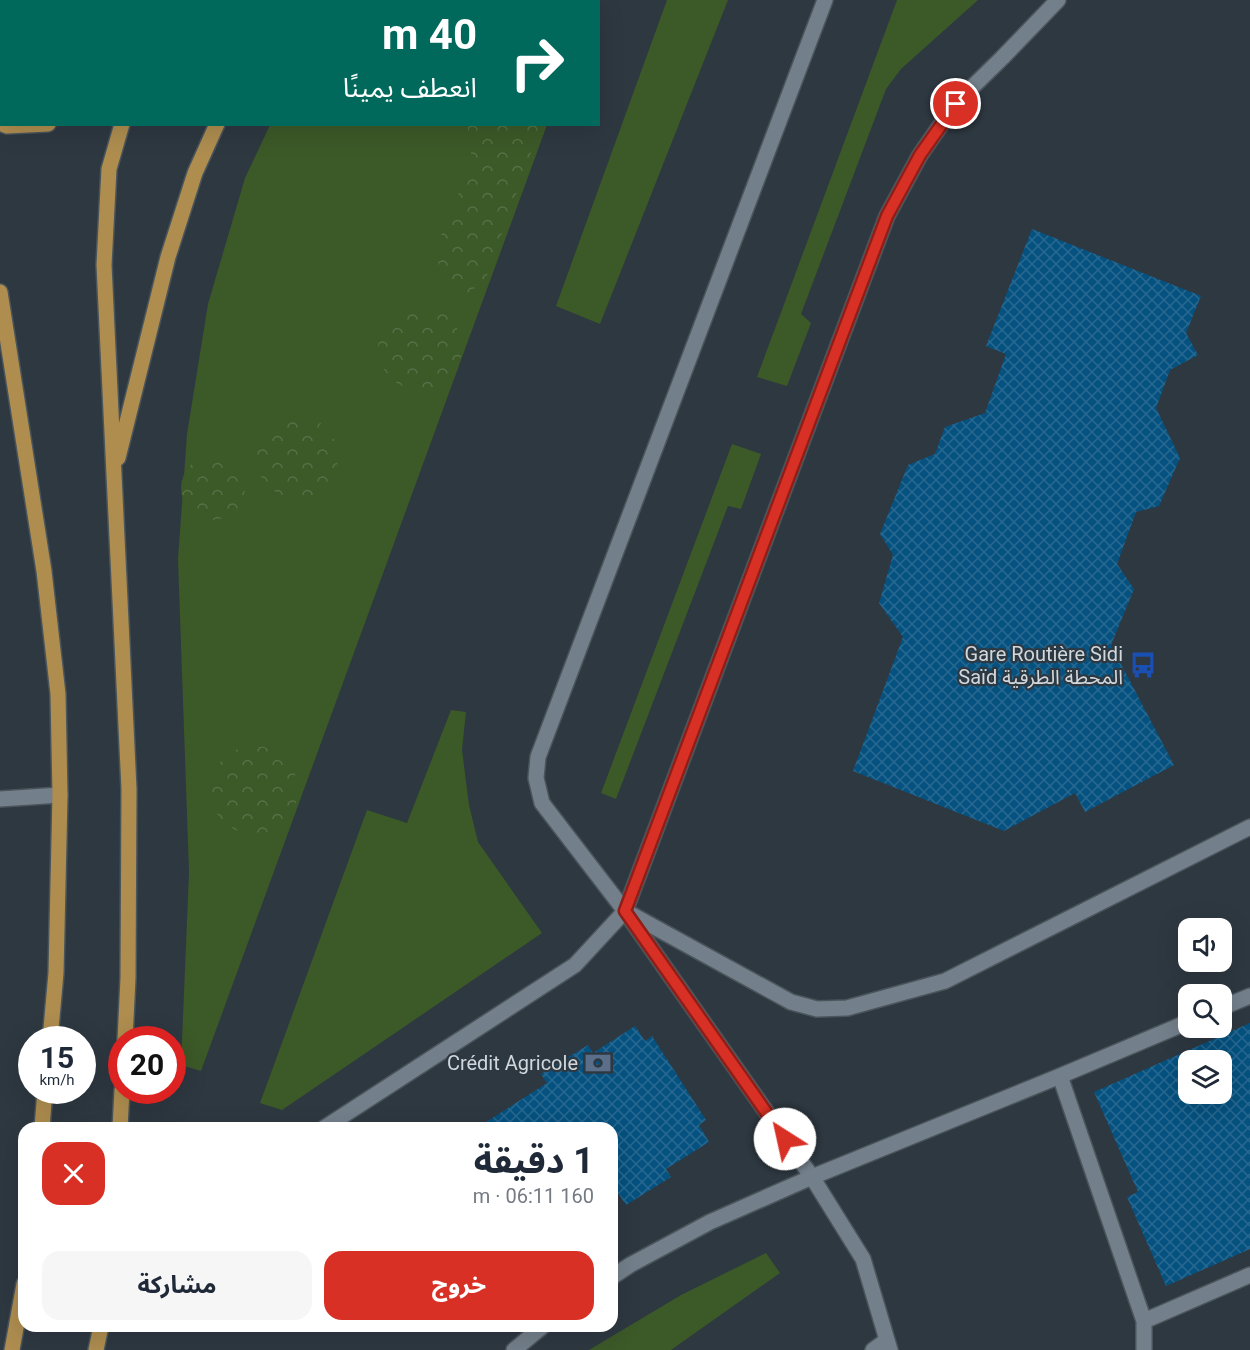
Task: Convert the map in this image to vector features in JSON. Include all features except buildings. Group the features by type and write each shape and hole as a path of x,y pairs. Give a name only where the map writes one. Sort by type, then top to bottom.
{"main road":[{"path":"121,126 109,169 104,265 129,789 126,1026"},
{"path":"114,473 168,257 195,173 216,126"},
{"path":"0,292 45,582 58,694 60,795 56,973 51,1026"},
{"path":"42,1122 44,1104"},
{"path":"120,1122 121,1104"},
{"path":"12,1350 18,1317"},
{"path":"96,1350 101,1332"}],"street":[{"path":"825,0 538,758 536,778 542,803 625,911 812,1178 862,1260 889,1345 873,1350"},
{"path":"333,1122 575,965 625,911 887,216 920,155 956,104 1058,0"},
{"path":"0,799 60,795"},
{"path":"625,911 791,1002 818,1009 847,1008 945,981 1250,827"},
{"path":"1232,1003 1250,996"},
{"path":"618,1273 630,1264 710,1222 1178,1026"},
{"path":"1060,1076 1144,1321 1144,1350"},
{"path":"1144,1321 1250,1275"},
{"path":"514,1350 536,1332"}],"green space":[{"path":"667,0 728,0 600,324 556,306"},
{"path":"897,0 978,0 901,69 886,89 801,314 811,323 787,386 757,377"},
{"path":"270,126 547,126 201,1071 186,1066 186,1026 183,1026 189,872 178,559 187,434 208,304 245,178"},
{"path":"468,126 541,126 485,281 467,293 454,291 442,280 436,253 446,218 465,181 472,157 468,141"},
{"path":"420,306 443,313 455,325 462,348 455,371 443,383 420,390 397,383 385,371 378,348 385,325 397,313"},
{"path":"297,416 313,419 326,428 335,441 338,457 335,473 326,486 313,495 297,498 281,495 268,486 259,473 256,457 259,441 268,428 281,419"},
{"path":"732,444 761,454 741,509 728,506 616,799 601,793"},
{"path":"213,456 231,462 239,470 245,488 239,506 231,514 213,520 195,514 187,506 181,488 187,470 195,462"},
{"path":"451,710 466,712 462,750 469,805 478,842 542,933 282,1110 260,1103 367,810 407,823"},
{"path":"254,746 271,749 285,759 295,773 298,790 295,807 285,821 271,831 254,834 237,831 223,821 213,807 210,790 213,773 223,759 237,749"},
{"path":"766,1253 780,1273 671,1350 589,1350 681,1295"}],"place":[{"name":"Gare Routière Sidi Saïd المحطة الطرقية","path":"1143,665"},
{"name":"Crédit Agricole","path":"598,1063"}],"route":[{"path":"785,1139 625,911 887,216 920,155 956,104"}]}
